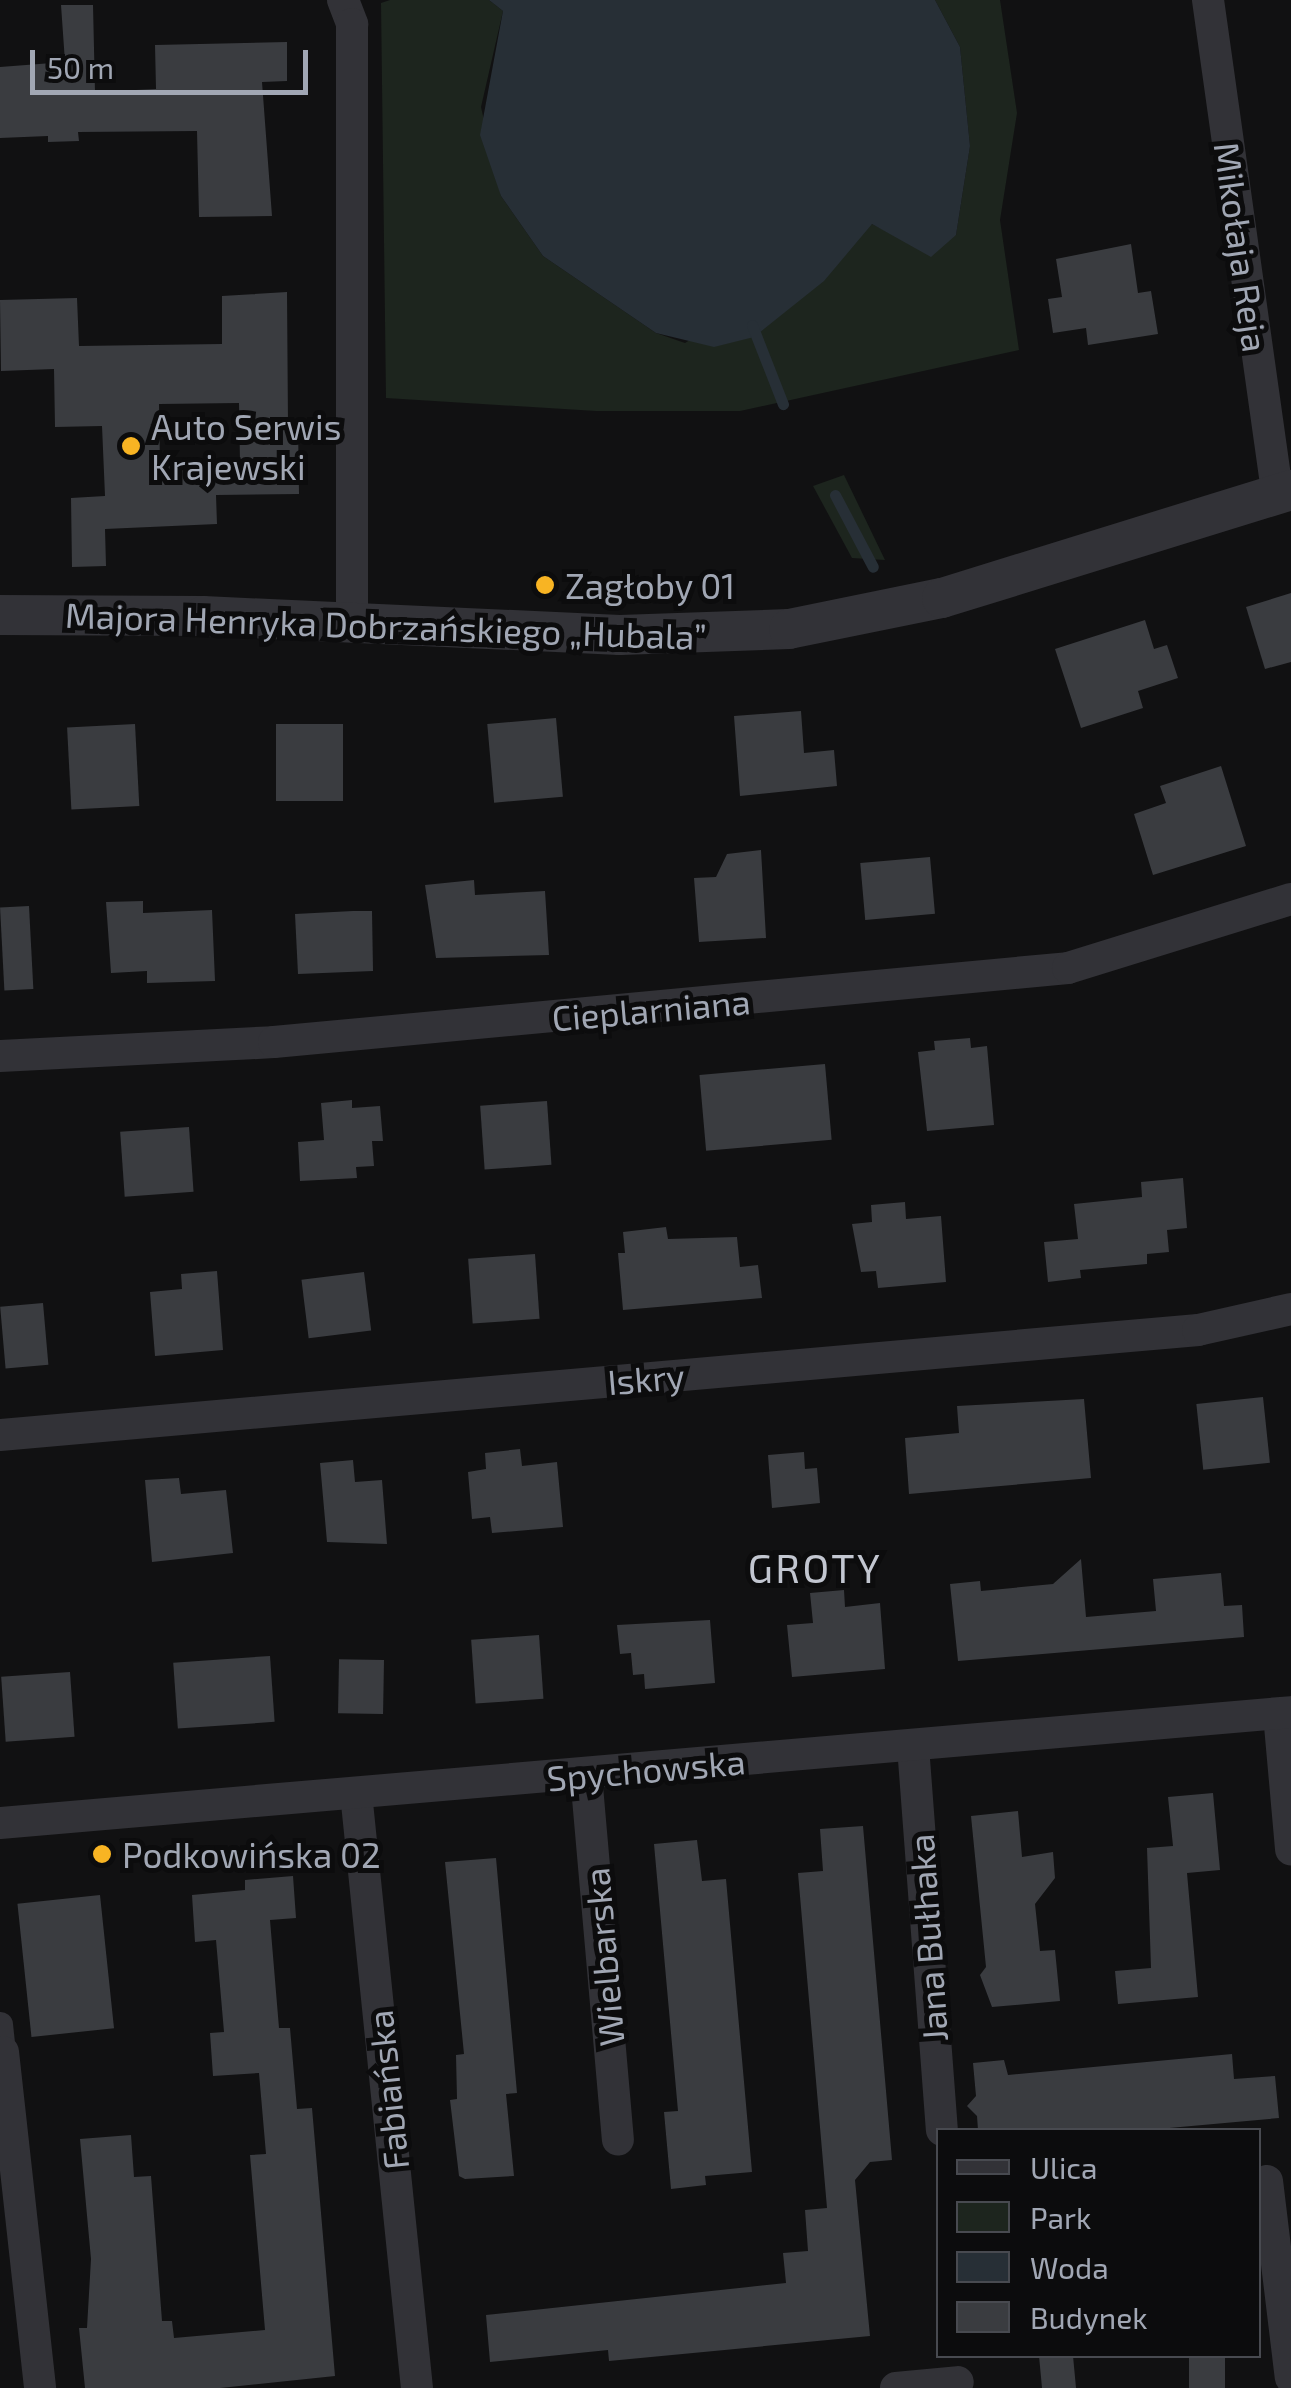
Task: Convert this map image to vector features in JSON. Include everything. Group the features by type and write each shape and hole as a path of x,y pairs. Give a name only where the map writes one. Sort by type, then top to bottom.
{"street":[{"path":"342,0 352,24 352,623"},
{"name":"Mikołaja Reja","path":"1208,0 1284,492"},
{"name":"Majora Henryka Dobrzańskiego „Hubala”","path":"0,615 352,623 620,635 789,630 942,598 1284,492"},
{"name":"Cieplarniana","path":"0,1056 274,1042 1068,968 1291,900"},
{"name":"Iskry","path":"0,1435 1198,1330 1291,1309"},
{"path":"1285,1713 1291,1849"},
{"name":"Spychowska","path":"0,1823 1285,1713"},
{"name":"Jana Bułhaka","path":"913,1746 942,2128"},
{"name":"Wielbarska","path":"586,1775 618,2140"},
{"name":"Fabiańska","path":"356,1793 417,2388"},
{"path":"2,2038 40,2388"},
{"path":"1272,2180 1291,2378"},
{"path":"896,2388 957,2375"}],"green space":[{"path":"489,0 503,11 481,107 501,196 543,256 656,333 685,343 872,224 909,243 956,235 970,146 960,47 935,0 1000,0 1017,113 1000,220 1019,350 740,411 596,411 386,398 381,3"},
{"path":"844,475 885,560 852,558 813,486"}],"water":[{"path":"489,0 935,0 960,47 970,146 956,235 931,257 872,224 824,281 754,337 714,347 656,333 543,256 501,196 480,135 503,11"}],"building":[{"path":"61,5 93,5 95,92 156,89 155,45 287,42 287,81 262,82 272,216 199,217 197,131 78,132 79,141 48,142 48,136 0,138 0,67 65,62"},
{"path":"1131,244 1138,293 1151,291 1158,334 1088,345 1086,328 1053,333 1048,299 1062,297 1056,259"},
{"path":"287,292 288,424 298,423 299,494 216,495 217,524 105,529 106,566 72,567 71,498 105,496 102,426 55,427 54,369 1,371 0,300 77,298 79,346 222,344 222,296","holes":["239,403 240,463 160,466 159,404"]},
{"path":"1291,593 1291,662 1265,669 1246,607"},
{"path":"1145,620 1154,649 1167,645 1178,678 1138,691 1143,708 1081,728 1055,649"},
{"path":"801,711 804,753 834,750 837,786 740,796 734,716"},
{"path":"556,718 563,797 494,803 487,724"},
{"path":"135,724 139,806 71,809 67,728"},
{"path":"276,724 343,724 343,801 276,801"},
{"path":"1221,766 1246,846 1153,875 1134,814 1166,803 1160,786"},
{"path":"761,850 766,938 699,942 694,878 716,877 727,854"},
{"path":"930,857 935,914 865,920 860,863"},
{"path":"474,880 475,895 545,891 549,955 436,958 425,885"},
{"path":"143,901 143,913 212,910 215,981 147,983 147,971 111,973 106,902"},
{"path":"29,906 33,989 4,990 0,908"},
{"path":"372,911 373,971 298,974 295,914"},
{"path":"970,1038 971,1048 987,1046 994,1125 927,1131 918,1052 935,1050 934,1041"},
{"path":"825,1064 832,1140 706,1151 699,1075"},
{"path":"352,1100 352,1108 380,1106 383,1141 372,1141 374,1166 356,1167 357,1178 300,1181 298,1142 324,1140 321,1103"},
{"path":"547,1101 551,1165 485,1170 480,1106"},
{"path":"189,1127 194,1192 125,1197 120,1132"},
{"path":"1183,1178 1187,1228 1167,1230 1169,1252 1147,1254 1147,1264 1080,1270 1081,1278 1048,1282 1044,1242 1078,1239 1074,1204 1142,1197 1141,1182"},
{"path":"905,1202 906,1219 941,1216 946,1282 878,1288 876,1271 861,1272 852,1224 872,1222 871,1205"},
{"path":"666,1227 668,1239 737,1237 740,1267 758,1265 762,1298 623,1310 618,1253 625,1253 623,1232"},
{"path":"535,1254 540,1319 473,1324 468,1259"},
{"path":"217,1271 223,1350 155,1356 150,1292 182,1289 181,1274"},
{"path":"364,1272 371,1331 309,1338 301,1280"},
{"path":"43,1303 48,1365 6,1369 0,1307"},
{"path":"1263,1397 1270,1463 1203,1470 1196,1404"},
{"path":"1084,1399 1091,1478 909,1494 905,1438 959,1433 957,1406"},
{"path":"520,1449 522,1466 557,1462 563,1527 492,1533 490,1517 472,1519 468,1472 486,1469 485,1453"},
{"path":"804,1452 805,1469 817,1468 820,1503 772,1508 768,1455"},
{"path":"353,1460 355,1482 382,1480 387,1544 327,1542 320,1463"},
{"path":"179,1478 181,1494 226,1490 233,1553 152,1562 145,1480"},
{"path":"1081,1559 1086,1617 1156,1611 1153,1579 1221,1573 1224,1606 1242,1605 1244,1637 958,1661 950,1584 980,1581 981,1591 1053,1584"},
{"path":"844,1590 845,1607 880,1603 885,1669 792,1677 787,1625 813,1623 810,1593"},
{"path":"710,1620 715,1683 645,1689 644,1674 633,1675 631,1653 620,1654 617,1625"},
{"path":"539,1635 543,1699 476,1704 471,1640"},
{"path":"270,1656 275,1722 178,1729 173,1663"},
{"path":"339,1659 384,1660 383,1714 338,1713"},
{"path":"70,1672 75,1737 6,1742 1,1677"},
{"path":"1213,1793 1220,1870 1187,1873 1198,1997 1118,2004 1115,1971 1151,1968 1147,1848 1173,1846 1168,1797"},
{"path":"1018,1811 1022,1857 1053,1852 1055,1878 1035,1904 1040,1951 1055,1950 1060,2001 992,2007 980,1975 986,1967 971,1816"},
{"path":"863,1826 892,2160 870,2162 855,2180 870,2336 609,2361 608,2350 490,2362 486,2315 786,2283 783,2253 808,2251 805,2210 827,2208 798,1873 823,1871 820,1829"},
{"path":"697,1840 702,1881 726,1879 752,2172 705,2176 706,2185 671,2189 664,2112 678,2111 654,1844"},
{"path":"496,1858 517,2093 506,2094 514,2176 465,2179 459,2176 450,2100 457,2099 456,2055 464,2054 445,1862"},
{"path":"293,1876 296,1918 270,1920 279,2028 290,2028 297,2109 312,2108 335,2376 220,2388 85,2388 79,2328 87,2328 91,2259 80,2139 131,2135 134,2177 151,2176 162,2321 172,2321 174,2338 265,2330 250,2155 266,2154 259,2073 213,2076 210,2033 224,2032 216,1940 195,1942 192,1895 245,1890 245,1880"},
{"path":"100,1895 114,2028 31,2037 17,1904"},
{"path":"1232,2054 1234,2079 1275,2076 1279,2118 1169,2128 978,2128 977,2116 967,2106 976,2096 973,2063 1004,2060 1008,2075"},
{"path":"1039,2358 1073,2358 1076,2388 1042,2388"},
{"path":"1189,2358 1225,2358 1225,2388 1189,2388"}],"waterway":[{"path":"752,325 783,404"},
{"path":"835,495 873,567"}],"place":[{"name":"Auto Serwis Krajewski","path":"131,446"},
{"name":"Zagłoby 01","path":"545,585"},
{"name":"Podkowińska 02","path":"102,1854"}],"district":[{"name":"GROTY","path":"815,1567"}]}
